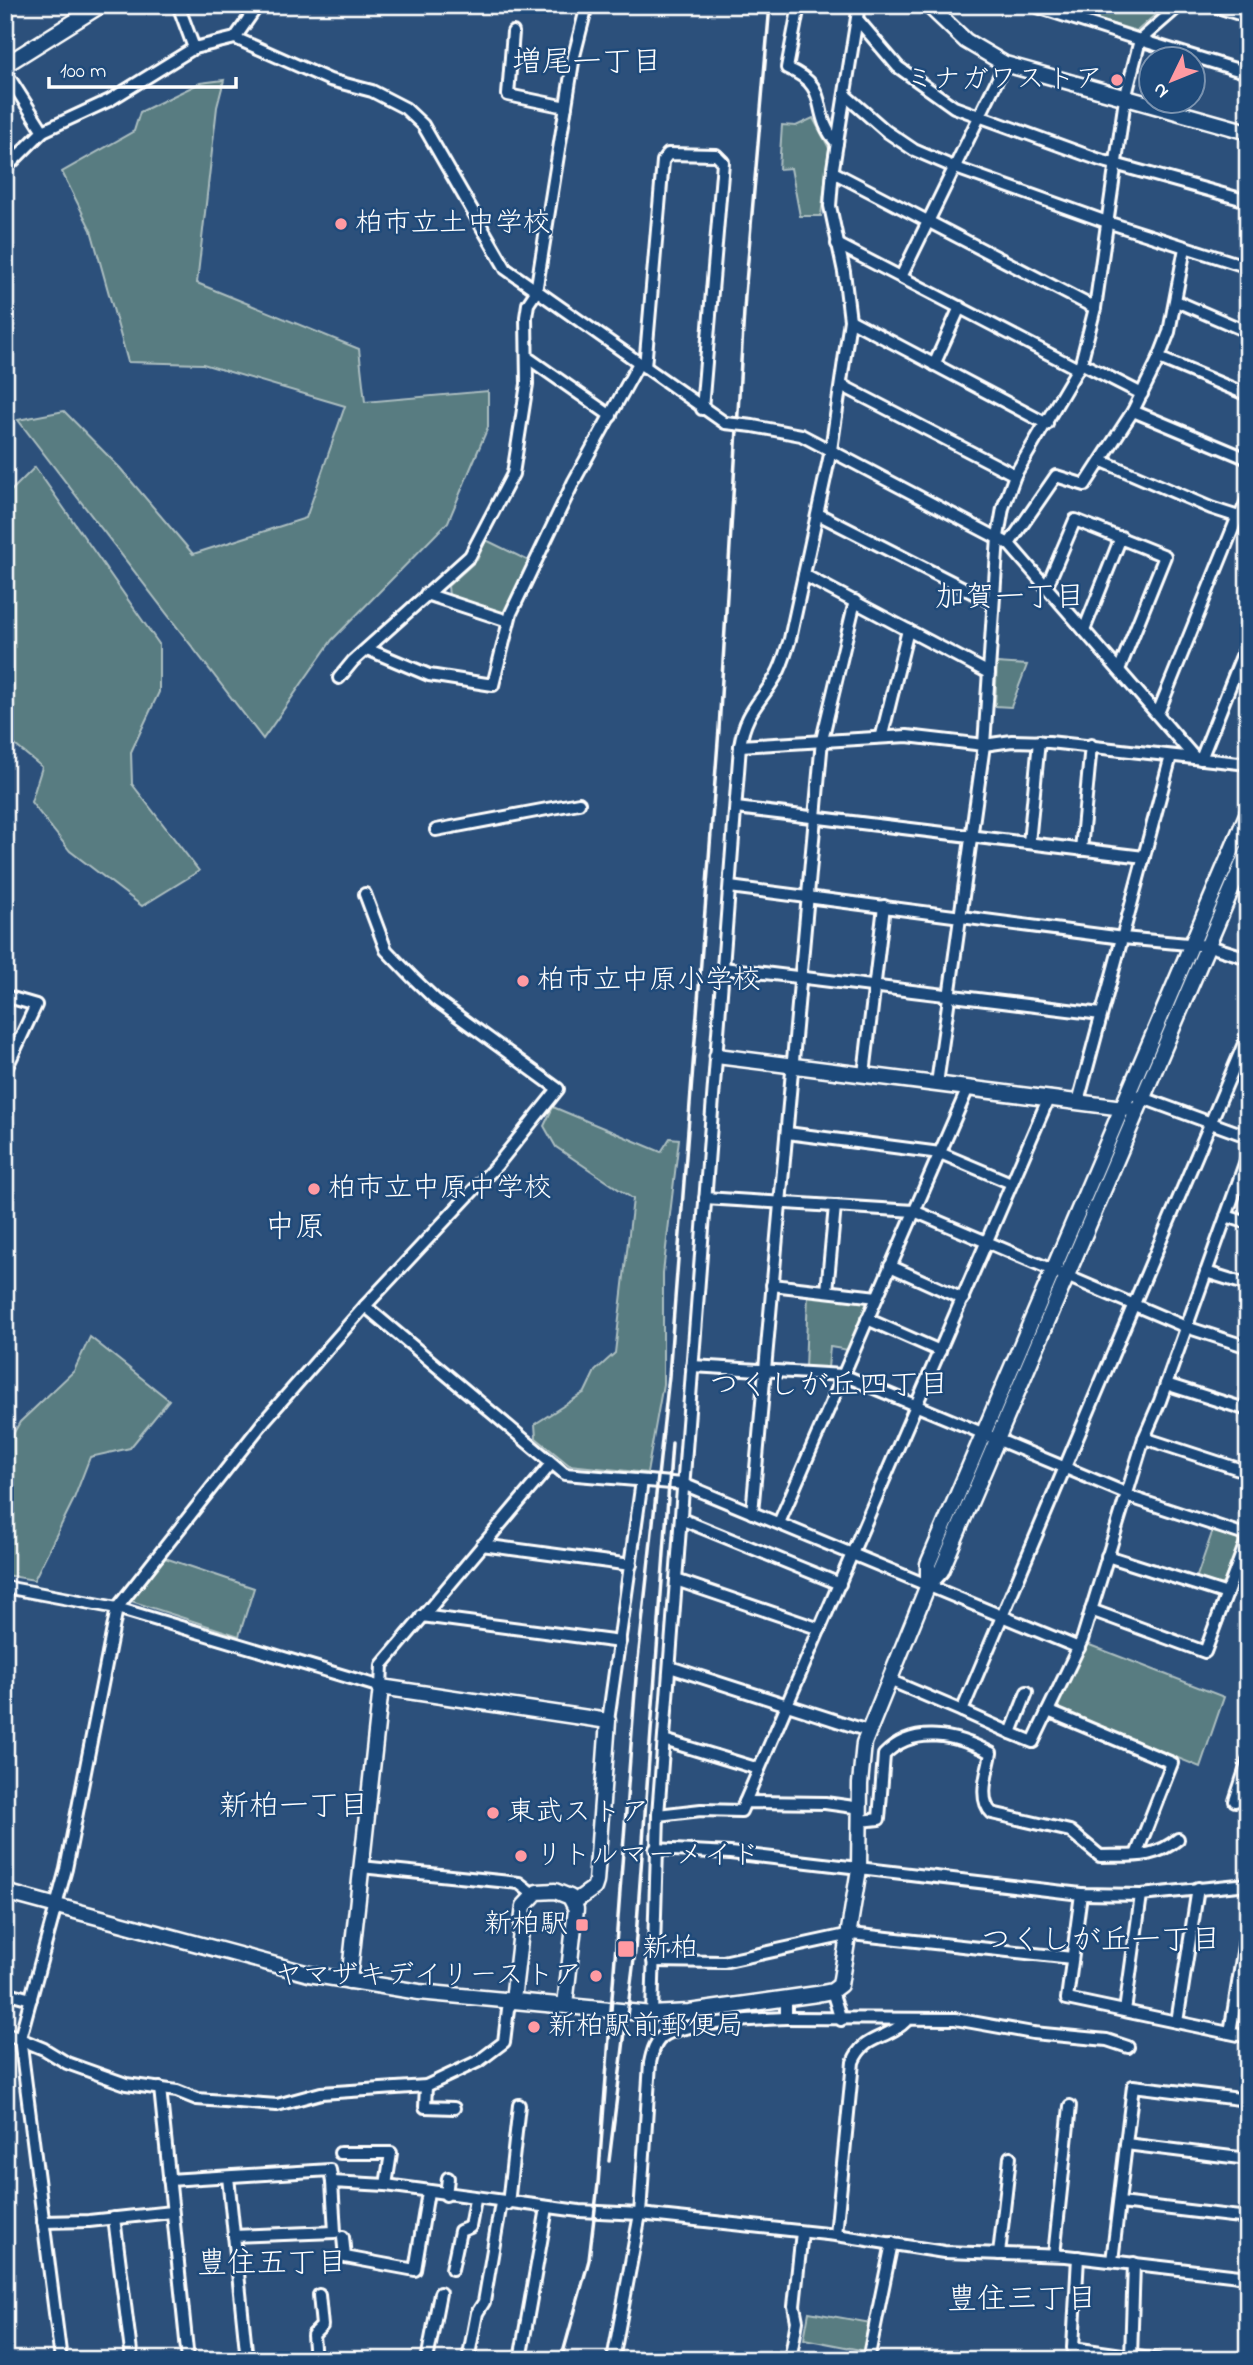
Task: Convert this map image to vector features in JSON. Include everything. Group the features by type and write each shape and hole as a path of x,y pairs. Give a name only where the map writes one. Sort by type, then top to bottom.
{"street":[{"path":"5,65 102,5"},
{"path":"178,5 194,48"},
{"path":"235,38 258,5"},
{"path":"339,678 426,594 470,556 513,474 527,384 528,304 536,292 580,24 587,5"},
{"path":"799,5 787,68 805,76 816,87 824,127 837,144"},
{"path":"652,2014 655,1849 740,746 743,727 752,706 775,678 783,660 818,514 843,386 850,320 830,206 859,5"},
{"path":"928,5 966,41 1005,64 1248,132"},
{"path":"1031,5 1248,73"},
{"path":"937,1084 984,745 998,537 1003,508 1015,475 1079,366 1095,308 1125,99 1140,40 1180,5"},
{"path":"1211,5 1248,17"},
{"path":"857,19 884,54 915,82 954,107 1116,164 1248,201"},
{"path":"513,32 508,95 566,107"},
{"path":"5,169 43,131 110,100 194,48 235,38 330,80 372,91 405,108 423,125 506,269 725,423 802,435 1009,544 1198,759"},
{"path":"901,277 1005,64"},
{"path":"5,71 43,131"},
{"path":"846,96 905,144 956,168 1107,222 1248,267"},
{"path":"367,649 429,675 493,685 508,621 575,481 642,365 663,161 668,154 716,155 723,162 702,409"},
{"path":"833,172 1095,308"},
{"path":"837,244 1079,366 1142,394"},
{"path":"1009,544 1056,476 1085,485 1133,411 1159,358 1176,301 1185,248"},
{"path":"1176,301 1248,332"},
{"path":"934,365 960,307"},
{"path":"850,320 1047,424"},
{"path":"528,358 611,416"},
{"path":"1159,358 1248,395"},
{"path":"843,386 1015,475"},
{"path":"1133,411 1248,459"},
{"path":"1102,461 1242,517"},
{"path":"1158,713 1248,498"},
{"path":"818,514 993,603"},
{"path":"1047,586 1074,520 1165,556 1119,670"},
{"path":"1084,630 1121,537"},
{"path":"804,575 989,673"},
{"path":"426,594 508,621"},
{"path":"752,1513 822,740 855,601"},
{"path":"882,735 908,630"},
{"path":"1198,759 1248,641"},
{"path":"740,746 882,735 984,745 1039,741 1248,764"},
{"path":"1029,843 1039,741"},
{"path":"1082,850 1091,746"},
{"path":"1078,1102 1171,756"},
{"path":"436,830 579,803"},
{"path":"736,808 1144,857"},
{"path":"5,1892 271,1964 349,1981 419,1992 652,2014 786,1999 832,1991 840,1985 844,1977 859,1869 861,1765 868,1731 928,1585 941,1571 989,1436 1132,1102 1248,812"},
{"path":"1132,1102 1209,946 1248,851"},
{"path":"730,887 1123,938 1209,946 1248,958"},
{"path":"61,2360 20,2038 68,1862 117,1608 265,1420 365,1306 497,1165 558,1089 436,1000 386,950 365,894"},
{"path":"864,1074 884,906"},
{"path":"723,968 1101,1014"},
{"path":"5,996 36,1005 5,1071"},
{"path":"962,1710 1248,1034"},
{"path":"717,1056 1078,1102 1132,1102 1212,1123 1244,1135 1248,1141"},
{"path":"779,1523 968,1088"},
{"path":"658,1815 701,1810 741,1811 1049,1097"},
{"path":"787,1133 940,1153 1011,1183"},
{"path":"889,1680 1033,1742 1079,1648 1144,1438 1248,1155"},
{"path":"705,1198 914,1211 1186,1327 1248,1347"},
{"path":"827,1291 835,1206"},
{"path":"1226,1216 1248,1223"},
{"path":"890,1266 963,1299"},
{"path":"1206,1272 1248,1285"},
{"path":"772,1286 877,1297"},
{"path":"365,1306 565,1474 683,1484 1079,1648"},
{"path":"867,1319 940,1351"},
{"path":"692,1366 843,1375 1128,1495 1248,1536 1205,1651 1091,1610"},
{"path":"1166,1384 1248,1410"},
{"path":"1144,1438 1248,1472"},
{"path":"349,1981 382,1665 551,1464"},
{"path":"574,1902 594,1888 596,1882 608,1721 642,1481"},
{"path":"681,1519 839,1584"},
{"path":"482,1545 631,1565"},
{"path":"1107,1556 1227,1594"},
{"path":"676,1580 820,1629"},
{"path":"5,1587 55,1599 117,1608 380,1687 608,1721"},
{"path":"422,1616 620,1642"},
{"path":"670,1667 868,1731"},
{"path":"1011,1733 1027,1692"},
{"path":"1048,1711 1172,1763 1136,1855"},
{"path":"745,1802 825,1803 879,1819 884,1755 903,1739 947,1737 965,1740 991,1753 984,1788 987,1808 992,1813 1070,1831 1100,1856 1164,1851 1178,1839"},
{"path":"664,1740 759,1769"},
{"path":"1248,1761 1235,1801 1248,1798"},
{"path":"655,1849 730,1853 1081,1894 1141,1895 1248,1884"},
{"path":"361,1867 519,1883 533,1894"},
{"path":"1177,2022 1198,1888"},
{"path":"5,2033 67,2063 126,2084 177,2091 197,2099 277,2105 321,2093 426,2086 479,2061 504,2042 508,2009 513,2000 524,1906 533,1894 542,1890 564,1893 574,1902 576,1909 565,2005"},
{"path":"1081,1894 1067,1999 1248,2037"},
{"path":"1125,2011 1141,1895"},
{"path":"1230,2033 1248,1920"},
{"path":"653,1961 723,1962 851,1934 1072,1958"},
{"path":"832,1991 841,2020"},
{"path":"5,1992 31,1999"},
{"path":"786,1999 786,2018"},
{"path":"612,2360 640,2214 650,2063 655,2045 665,2034 728,2022 786,2018 955,2019 1033,2033 1107,2040 1128,2047"},
{"path":"836,2235 853,2062 864,2044 896,2031 908,2019"},
{"path":"426,2086 425,2107 454,2108"},
{"path":"1112,2260 1133,2086 1248,2100"},
{"path":"160,2088 188,2360"},
{"path":"468,2360 477,2313 484,2302 505,2203 519,2105"},
{"path":"1054,2255 1070,2106"},
{"path":"1126,2144 1248,2159"},
{"path":"340,2153 391,2153 386,2185"},
{"path":"999,2253 1010,2157"},
{"path":"169,2180 330,2171 335,2232 234,2236"},
{"path":"228,2177 247,2360"},
{"path":"446,2195 449,2178"},
{"path":"332,2182 386,2185 475,2200 547,2208 640,2214 836,2235 944,2252 1054,2255 1248,2277"},
{"path":"343,2237 345,2257 415,2270 428,2192"},
{"path":"452,2269 460,2231 470,2227 475,2200"},
{"path":"1120,2203 1248,2218"},
{"path":"520,2360 547,2208"},
{"path":"43,2222 172,2212"},
{"path":"114,2218 132,2360"},
{"path":"790,2360 797,2321 794,2306 802,2232"},
{"path":"868,2360 892,2243"},
{"path":"1078,2257 1073,2348 1158,2360"},
{"path":"1131,2357 1134,2263"},
{"path":"427,2360 440,2293"},
{"path":"315,2360 313,2335 322,2326 319,2295"}],"green space":[{"path":"1081,5 1166,5 1137,31 1071,12"},
{"path":"224,80 217,107 197,283 359,349 365,402 488,391 488,427 448,522 332,640 263,739 18,420 64,411 120,468 193,554 306,518 345,406 203,364 128,362 91,230 62,172 134,131 140,112 200,83"},
{"path":"813,118 829,148 821,216 800,216 791,168 779,169 782,125 796,126"},
{"path":"35,467 159,644 159,692 131,752 132,784 199,871 142,906 70,851 31,802 42,767 5,737 5,497"},
{"path":"486,540 531,562 506,612 501,615 449,596 448,586 477,560"},
{"path":"997,663 1027,665 1011,707 995,706"},
{"path":"553,1107 661,1152 670,1138 679,1139 663,1273 663,1384 647,1473 569,1465 536,1438 535,1424 585,1392 595,1371 615,1353 633,1199 556,1147 544,1126"},
{"path":"808,1294 866,1300 869,1304 848,1350 830,1347 828,1368 805,1368"},
{"path":"90,1337 169,1400 130,1448 90,1457 73,1501 34,1580 5,1575 5,1536 12,1518 5,1505 5,1448 20,1422 74,1371"},
{"path":"1213,1530 1237,1539 1240,1544 1223,1583 1218,1586 1196,1579"},
{"path":"165,1558 254,1588 239,1636 131,1601"},
{"path":"1087,1644 1224,1697 1200,1767 1059,1710 1058,1703"},
{"path":"809,2312 871,2323 866,2351 804,2339"}],"railway":[{"path":"561,2360 589,2260 598,2184 636,1678 669,1376 719,729 745,295 770,5"},
{"path":"609,2161 635,1951 672,1443"}],"place":[{"name":"ミナガワストア","path":"1117,80"},
{"name":"柏市立土中学校","path":"341,224"},
{"name":"柏市立中原小学校","path":"523,981"},
{"name":"柏市立中原中学校","path":"314,1189"},
{"name":"東武ストア","path":"493,1813"},
{"name":"リトルマーメイド","path":"521,1856"},
{"name":"新柏駅","path":"582,1925"},
{"name":"新柏","path":"626,1949"},
{"name":"ヤマザキデイリーストア","path":"596,1976"},
{"name":"新柏駅前郵便局","path":"534,2027"}],"district":[{"name":"増尾一丁目","path":"587,64"},
{"name":"加賀一丁目","path":"1010,599"},
{"name":"中原","path":"295,1229"},
{"name":"つくしが丘四丁目","path":"829,1387"},
{"name":"新柏一丁目","path":"294,1808"},
{"name":"つくしが丘一丁目","path":"1101,1942"},
{"name":"豊住五丁目","path":"272,2265"},
{"name":"豊住三丁目","path":"1022,2301"}]}
